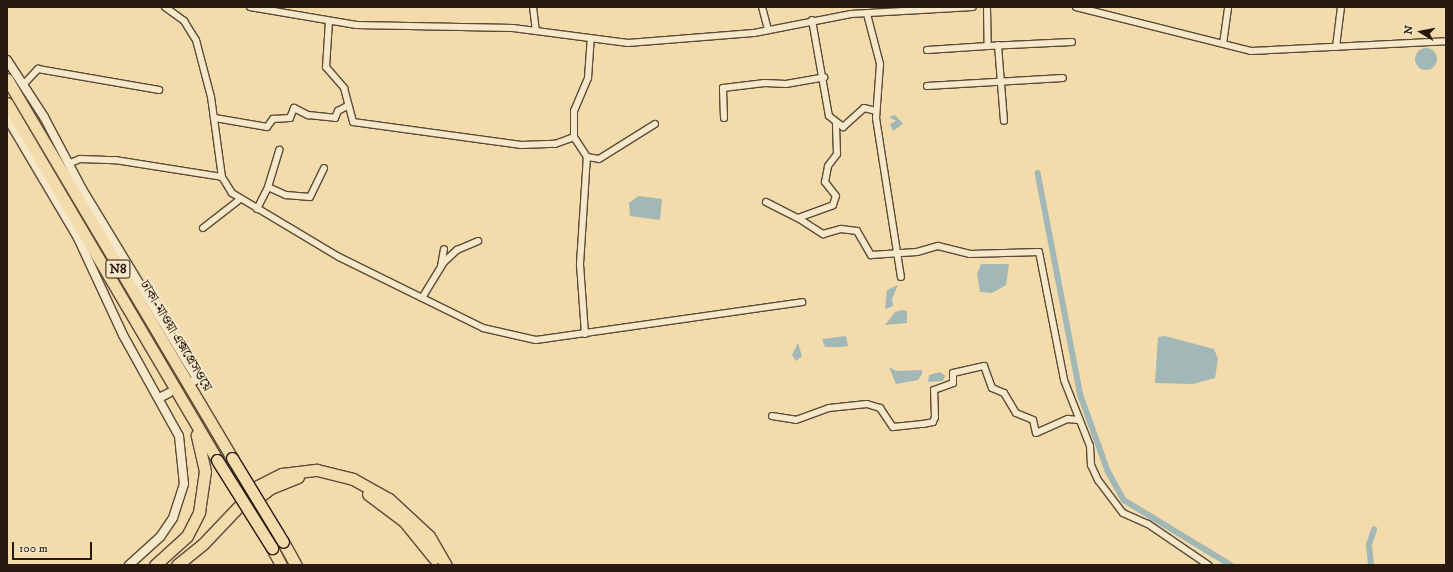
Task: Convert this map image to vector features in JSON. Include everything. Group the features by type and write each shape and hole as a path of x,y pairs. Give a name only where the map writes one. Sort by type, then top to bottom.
{"highway":[{"name":"ঢাকা-মাওয়া এক্সপ্রেসওয়ে","path":"7,79 296,565"},
{"name":"ঢাকা-মাওয়া এক্সপ্রেসওয়ে","path":"7,103 191,417 281,565"},
{"path":"155,565 170,555 187,536 203,498 205,470 191,417"},
{"path":"177,565 203,544 258,486 282,474 316,470 353,479 389,499 428,536 446,565"},
{"path":"187,565 271,488 293,479 316,476 353,486 388,508 418,536 438,565"}],"main road":[{"path":"7,60 24,84 68,164 197,379 192,382"},
{"path":"7,118 78,238 123,335 179,436 184,484 167,528 129,565"},
{"path":"159,398 169,393"}],"street":[{"path":"165,7 184,21 196,40 215,118 222,177 239,200 339,257 483,328 523,339 585,334 802,302"},
{"path":"250,7 330,21 390,28 536,30 591,39 642,43 768,30 812,20 867,14 973,7"},
{"path":"533,7 536,30"},
{"path":"762,7 768,30"},
{"path":"987,7 988,46"},
{"path":"1076,7 1251,51 1446,41"},
{"path":"1222,44 1228,7"},
{"path":"1336,47 1341,7"},
{"path":"867,14 880,64 876,111 893,211 894,253 900,277"},
{"path":"812,20 824,77 829,116 843,127 864,108 876,111"},
{"path":"330,21 326,67 344,88 347,106 354,122 416,128 461,139 521,145 555,144 574,137"},
{"path":"585,334 580,264 587,157 574,137 574,111 588,78 591,39"},
{"path":"927,50 1072,42"},
{"path":"998,45 1004,121"},
{"path":"24,84 38,69 159,90"},
{"path":"724,118 724,88 765,83 786,84 824,77"},
{"path":"927,86 1063,78"},
{"path":"215,118 267,127 273,119 290,118 294,108 308,115 335,118 338,111 347,106"},
{"path":"798,218 833,205 836,196 825,182 828,166 837,154 836,123"},
{"path":"587,157 599,159 655,124"},
{"path":"257,209 268,187 279,150"},
{"path":"68,164 80,159 115,160 222,177"},
{"path":"268,187 286,196 310,197 324,168"},
{"path":"203,228 239,200"},
{"path":"766,202 798,218 823,234 841,229 857,231 871,255 938,246 970,254 1030,251 1042,255 1064,380 1078,420 1090,446 1091,465 1116,507 1148,524 1208,565"},
{"path":"422,298 441,267 457,250 478,241"},
{"path":"441,267 444,249"},
{"path":"772,416 796,420 829,408 867,404 880,408 893,427 932,422 934,390 953,383 954,373 984,366 992,388 1004,393 1016,413 1033,420 1036,434 1068,419 1078,420"}],"water":[{"path":"1426,48 1434,51 1437,59 1434,67 1426,70 1418,67 1415,59 1418,51"},
{"path":"895,115 903,124 893,131 890,124 896,121 889,117"},
{"path":"638,196 662,199 660,220 630,216 629,203"},
{"path":"981,264 1009,264 1006,285 992,293 980,292 977,274"},
{"path":"898,285 892,299 893,306 885,309 887,290"},
{"path":"902,310 907,311 907,323 885,325 895,312"},
{"path":"846,336 848,346 842,347 825,347 822,339"},
{"path":"1165,336 1214,349 1218,359 1215,378 1193,384 1155,383 1158,337"},
{"path":"798,343 802,356 796,361 792,355"},
{"path":"889,367 896,371 922,370 922,374 918,380 896,384"},
{"path":"940,372 945,376 943,381 928,382 929,375"}],"waterway":[{"path":"1038,173 1081,396 1108,471 1124,500 1231,565"},
{"path":"1371,565 1369,545 1374,530"}]}
